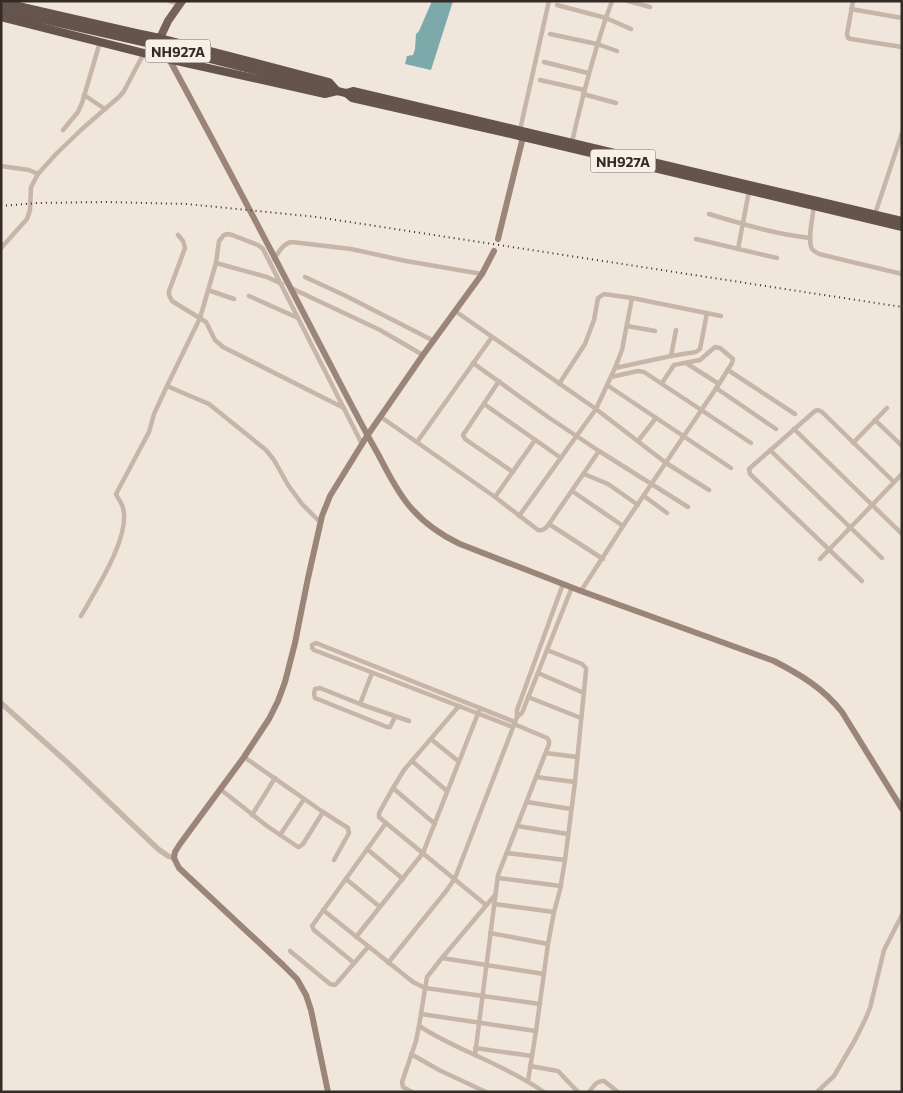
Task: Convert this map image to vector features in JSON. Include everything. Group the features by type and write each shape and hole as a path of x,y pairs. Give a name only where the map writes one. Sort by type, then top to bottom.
{"highway":[{"path":"1,2 160,38 329,82 338,91"},
{"name":"NH927A","path":"1,16 26,15 346,93 353,91 748,191 875,214 902,221"},
{"path":"1,16 144,53 325,94 338,91"},
{"name":"NH927A","path":"521,134 572,142 815,203 902,227"}],"main road":[{"path":"160,38 168,21 181,3"},
{"path":"165,48 367,436 408,504 433,529 460,544 563,584 774,661 800,675 821,689 835,702 902,809"},
{"path":"498,239 521,134"},
{"path":"328,1092 311,1010 306,995 297,979 179,868 174,858 175,852 244,757 269,719 285,682 320,522 330,496 367,436 482,274 494,251"}],"street":[{"path":"169,1 181,3"},
{"path":"521,134 548,1"},
{"path":"572,142 588,73 612,1"},
{"path":"628,1 650,7"},
{"path":"853,1 847,34 848,38 902,47"},
{"path":"557,5 606,18 631,29"},
{"path":"852,10 902,18"},
{"path":"550,34 597,44 617,51"},
{"path":"63,130 78,112 82,103 100,42"},
{"path":"1,248 27,219 30,210 31,188 38,174 56,154 124,91 144,53"},
{"path":"544,62 588,73"},
{"path":"540,80 616,103"},
{"path":"84,95 105,109"},
{"path":"875,214 902,134"},
{"path":"1,166 29,170 38,174"},
{"path":"738,249 748,191"},
{"path":"815,203 810,238 814,251 819,254 902,274"},
{"path":"709,214 791,236 810,238"},
{"path":"81,616 120,542 124,511 116,494 149,432 154,414 200,318 216,263 221,238 228,234 263,248 362,444"},
{"path":"178,235 183,241 184,248 169,291 172,301 206,322 215,340 223,347 344,408"},
{"path":"696,239 777,258"},
{"path":"270,263 284,245 292,242 351,249 482,274"},
{"path":"216,263 266,277 282,284 380,330 423,355"},
{"path":"305,276 434,341"},
{"path":"208,290 234,299"},
{"path":"559,384 585,344 600,297 604,294 722,316"},
{"path":"249,296 298,318"},
{"path":"519,516 596,409 622,350 632,298"},
{"path":"455,311 596,409 666,463 709,490"},
{"path":"615,368 696,352 699,350 707,313"},
{"path":"627,326 655,331"},
{"path":"671,356 676,330"},
{"path":"417,442 492,337"},
{"path":"582,591 623,526 728,370 733,359 720,348 713,349 703,359 674,365 662,383"},
{"path":"473,363 599,451 688,508"},
{"path":"686,363 776,429"},
{"path":"728,370 796,414"},
{"path":"611,377 641,371 751,443"},
{"path":"499,381 464,432 464,437 513,472"},
{"path":"607,385 731,468"},
{"path":"167,386 209,404 266,450 302,504 320,522"},
{"path":"484,404 561,458"},
{"path":"853,443 887,408"},
{"path":"862,581 750,474 749,470 750,467 818,410 894,482"},
{"path":"382,417 538,530 543,530 549,524 599,451"},
{"path":"638,441 656,418"},
{"path":"875,420 902,446"},
{"path":"794,429 902,534"},
{"path":"495,498 535,440"},
{"path":"770,450 882,558"},
{"path":"584,474 608,484 638,505"},
{"path":"820,559 902,474"},
{"path":"572,491 623,526"},
{"path":"644,496 667,513"},
{"path":"549,524 603,559"},
{"path":"515,723 517,710 563,584"},
{"path":"388,962 447,890 454,878 515,723 528,698 572,587"},
{"path":"475,1054 498,878 546,753 549,744 548,740 515,723 464,701 316,643 312,645 314,650 478,714 515,723"},
{"path":"528,1081 548,944 565,860 586,671 585,666 547,650"},
{"path":"360,704 372,673"},
{"path":"538,673 584,692"},
{"path":"394,717 390,727 387,727 316,698 314,694 315,689 320,688 409,721"},
{"path":"528,698 581,718"},
{"path":"464,701 412,761 393,788 379,815 380,818 486,905"},
{"path":"1,703 69,764 158,849 174,858"},
{"path":"356,937 424,853 480,708"},
{"path":"431,739 458,761"},
{"path":"546,753 577,757"},
{"path":"244,757 323,812 345,825 349,833 334,860"},
{"path":"412,761 447,791"},
{"path":"536,777 575,782"},
{"path":"252,815 275,778"},
{"path":"393,788 435,824"},
{"path":"220,789 252,815 298,847 301,846 323,812"},
{"path":"280,835 304,799"},
{"path":"527,802 571,809"},
{"path":"354,963 313,928 313,925 386,823"},
{"path":"517,826 568,834"},
{"path":"367,849 402,879"},
{"path":"507,853 565,860"},
{"path":"498,878 561,886"},
{"path":"346,879 380,907"},
{"path":"412,1092 403,1087 402,1084 419,1026 427,977 496,894"},
{"path":"494,904 554,912"},
{"path":"323,910 368,947 414,982 425,988 540,1004"},
{"path":"817,1092 834,1076 865,1020 870,1008 884,950 902,915"},
{"path":"490,933 548,944"},
{"path":"290,950 333,985 337,983 368,947"},
{"path":"442,958 544,974"},
{"path":"421,1014 536,1031"},
{"path":"419,1026 442,1040 475,1054 528,1081 544,1092"},
{"path":"475,1048 532,1056"},
{"path":"411,1054 485,1092"},
{"path":"530,1066 558,1071 578,1092"},
{"path":"589,1092 597,1082 602,1081 618,1092"}],"water":[{"path":"432,1 453,1 431,70 405,64 407,56 413,55 416,34"}],"railway":[{"path":"1,206 37,203 106,202 187,204 317,217 902,307"}]}
